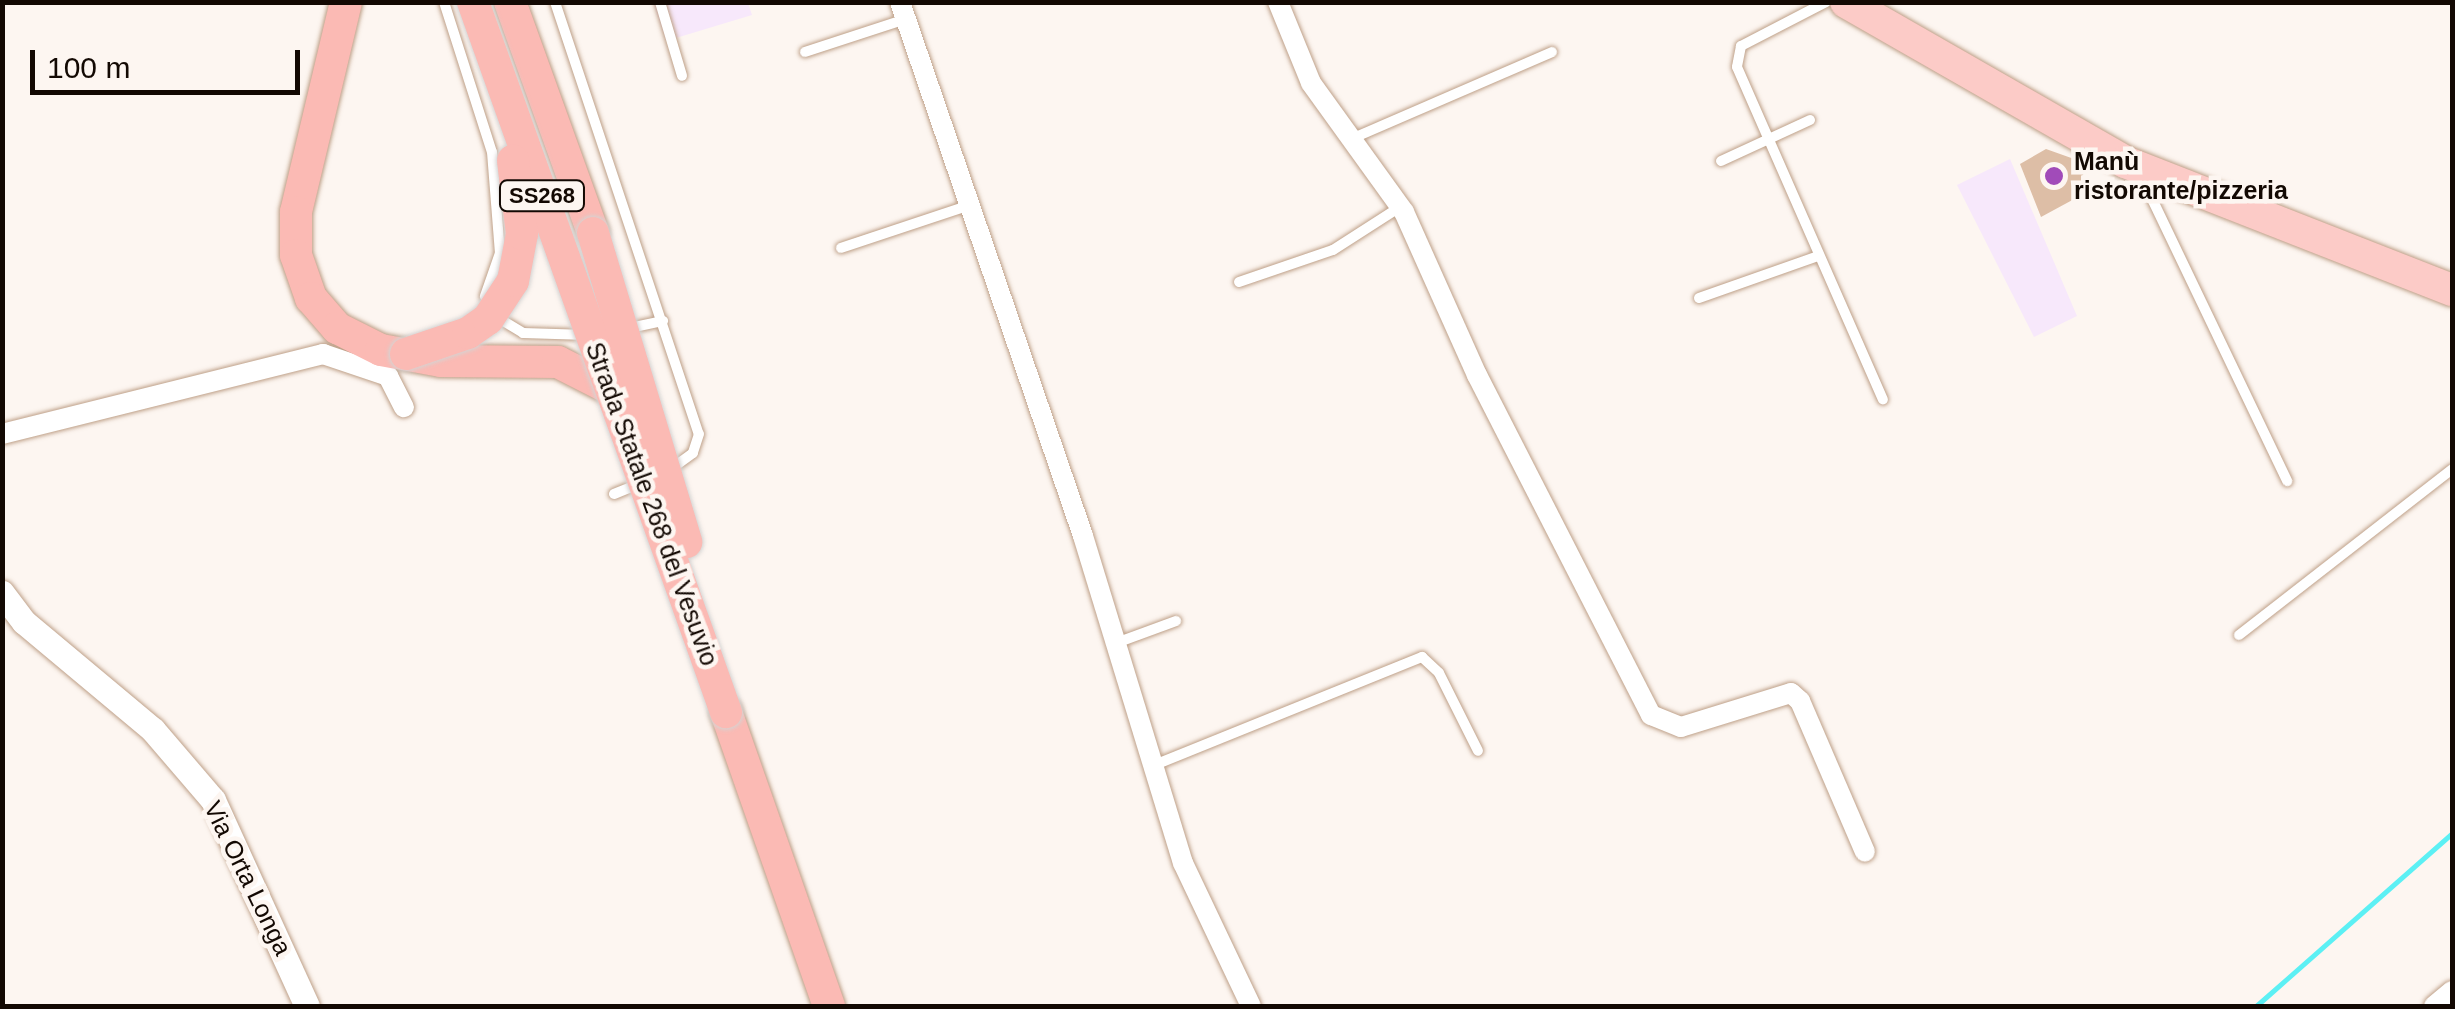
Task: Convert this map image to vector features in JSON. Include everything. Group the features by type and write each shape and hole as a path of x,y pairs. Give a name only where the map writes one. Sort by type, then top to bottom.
{"highway":[{"path":"346,2 294,232 301,276 323,314 347,335 406,354 558,362 611,390"},
{"path":"406,354 444,344 488,319 520,261 518,182 472,2"},
{"name":"Strada Statale 268 del Vesuvio","path":"472,2 829,1006"},
{"path":"510,2 643,386 726,712"}],"main road":[{"path":"1846,2 2137,167 2452,290"}],"street":[{"path":"1278,2 1311,83 1348,140 1400,207 1477,375 1650,715 1681,727 1791,692 1865,852"},
{"path":"903,11 973,204 1157,764 1182,863 1251,1006"},
{"path":"2,434 323,354 388,376 404,407"},
{"name":"Via Orta Longa","path":"2,593 37,634 153,730 213,800 308,1006"},
{"path":"2434,1006 2452,991"}],"lane":[{"path":"444,2 478,100 500,203 500,253 484,309 524,333 563,338 663,321"},
{"path":"555,2 699,434 682,465 614,494"},
{"path":"660,2 682,76"},
{"path":"1826,2 1752,39 1736,57 1767,140 1882,399"},
{"path":"805,52 903,11"},
{"path":"1348,140 1552,52"},
{"path":"1721,160 1810,120"},
{"path":"2137,167 2287,481"},
{"path":"841,248 973,204"},
{"path":"1239,282 1333,250 1400,207"},
{"path":"1699,298 1818,256"},
{"path":"2240,635 2452,469"},
{"path":"1116,643 1176,620"},
{"path":"1157,764 1422,657 1438,673 1478,751"}],"shaded area":[{"path":"653,3 748,3 752,15 666,41"},
{"path":"2010,159 2077,316 2034,337 1957,185"}],"building":[{"path":"2046,149 2091,165 2081,177 2089,191 2041,217 2020,164"}],"waterway":[{"path":"2256,1006 2452,833"}],"place":[{"name":"Manù ristorante/pizzeria","path":"2054,176"}]}
